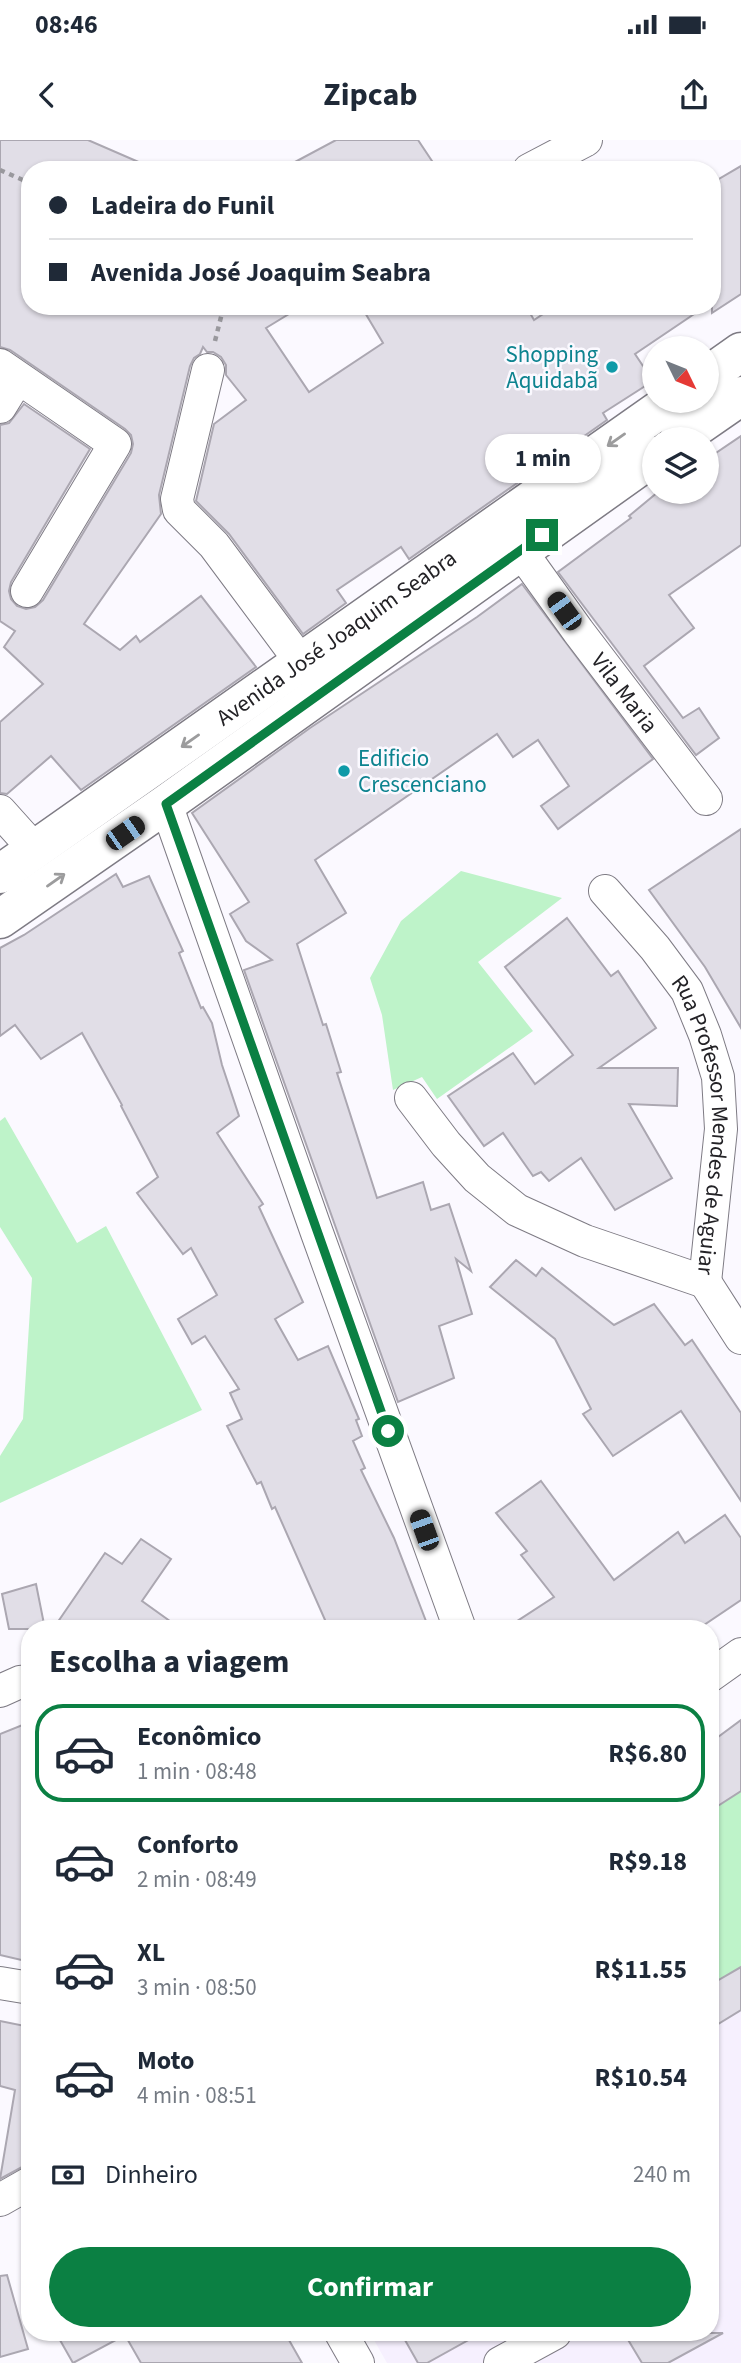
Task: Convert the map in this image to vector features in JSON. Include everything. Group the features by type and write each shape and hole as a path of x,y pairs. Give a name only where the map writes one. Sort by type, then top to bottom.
{"main road":[{"path":"719,368 741,352"},
{"path":"696,427 741,396"},
{"name":"Avenida José Joaquim Seabra","path":"0,874 655,413"},
{"name":"Avenida José Joaquim Seabra","path":"0,919 642,464"}],"street":[{"path":"546,161 586,140"},
{"path":"208,370 177,499 179,510 214,545 301,662"},
{"path":"0,407 9,372 116,444 27,591"},
{"name":"Vila Maria","path":"520,550 706,799"},
{"path":"166,804 457,1620"},
{"path":"0,811 35,850"},
{"name":"Rua Professor Mendes de Aguiar","path":"411,1098 446,1144 477,1178 517,1210 585,1241 705,1282 721,1129 718,1077 687,991 655,948 605,891"},
{"path":"705,1282 741,1338"},
{"path":"719,1670 741,1654"},
{"path":"0,1691 21,1682"},
{"path":"0,1983 21,1986"},
{"path":"0,2200 21,2188"},
{"path":"346,2341 358,2363"},
{"path":"500,2363 540,2341"}],"path":[{"path":"0,170 21,179"}],"shaded area":[{"path":"741,2010 741,2363 387,2363 375,2341 719,2341 719,2024"}],"green space":[{"path":"461,871 562,898 478,962 533,1031 437,1099 422,1077 393,1090 382,1015 370,978 401,921"},
{"path":"5,1117 77,1243 106,1226 202,1410 0,1503 0,1456 23,1419 32,1278 0,1227 0,1121"},
{"path":"741,1791 741,2009 719,2022 719,1806"}],"building":[{"path":"0,140 88,140 136,161 21,161 21,315 287,315 266,328 309,392 383,343 366,315 531,315 534,320 542,315 693,315 662,336 642,336 642,349 635,354 642,364 642,388 603,413 607,420 409,559 401,547 337,590 346,603 303,634 229,534 196,501 214,424 246,400 226,375 226,365 221,357 207,352 203,347 190,366 159,495 161,514 84,624 120,650 136,636 140,642 201,596 256,667 81,790 51,756 7,794 0,793 0,722 43,684 4,647 15,631 0,621 0,425 9,423 24,404 90,449 11,582 11,599 17,606 26,609 35,607 43,600 131,453 133,444 131,435 125,429 10,350 0,347"},
{"path":"336,140 418,140 432,161 297,161"},
{"path":"741,166 741,294 721,307 721,178"},
{"path":"741,436 741,545 669,595 694,628 644,666 683,718 699,708 719,738 696,755 558,572 631,518 629,516 644,504 719,504 719,451"},
{"path":"522,584 653,759 558,829 541,806 569,786 538,740 513,757 497,734 315,860 346,913 297,944 323,1025 326,1024 341,1072 337,1073 377,1198 423,1182 431,1210 449,1204 471,1271 456,1259 472,1314 439,1326 454,1378 398,1402 244,970 272,960 246,941 230,914 249,902 192,813 310,728"},
{"path":"741,829 741,1028 705,967 649,890"},
{"path":"116,874 123,887 149,876 183,951 179,953 201,1008 203,1007 212,1023 222,1065 239,1116 217,1133 263,1204 259,1207 303,1302 275,1319 298,1360 328,1346 359,1419 356,1420 362,1436 353,1441 365,1468 361,1470 394,1538 426,1620 325,1620 275,1507 272,1509 261,1482 257,1484 227,1426 242,1419 230,1393 239,1389 205,1336 192,1344 178,1319 217,1295 191,1248 183,1254 137,1193 158,1177 82,1033 41,1059 15,1025 0,1036 0,948"},
{"path":"567,918 611,976 618,971 656,1028 599,1068 678,1068 677,1106 629,1104 672,1178 615,1210 581,1158 549,1181 541,1172 533,1176 503,1133 484,1146 448,1096 513,1053 535,1084 573,1055 505,967"},
{"path":"516,1260 536,1276 542,1268 614,1325 654,1304 685,1345 692,1340 741,1413 741,1501 681,1411 613,1456 583,1414 591,1409 555,1339 490,1287"},
{"path":"541,1481 614,1580 678,1532 685,1543 725,1515 741,1538 741,1600 711,1620 519,1620 554,1597 521,1555 527,1551 496,1513"},
{"path":"141,1539 171,1559 142,1601 168,1620 59,1620 105,1553 122,1564"},
{"path":"36,1584 43,1620 21,1620 21,1629 9,1629 2,1594"},
{"path":"741,1720 741,1791 719,1805 719,1736"},
{"path":"21,1726 21,1960 0,1955 0,1734"},
{"path":"741,1967 741,2010 719,2023 719,1980"},
{"path":"0,2021 21,2025 21,2168 0,2179 15,2090 0,2086"},
{"path":"7,2275 21,2324 21,2341 26,2341 28,2349 0,2357 0,2276"},
{"path":"61,2341 114,2341 73,2363"},
{"path":"128,2341 290,2341 302,2363 141,2363"},
{"path":"406,2341 467,2341 427,2363 418,2363"},
{"path":"629,2341 708,2341 668,2363 642,2363"}],"place":[{"name":"Shopping Aquidabã","path":"612,367"},
{"name":"Edificio Crescenciano","path":"344,771"}],"route":[{"path":"388,1431 166,804 542,535"}]}
